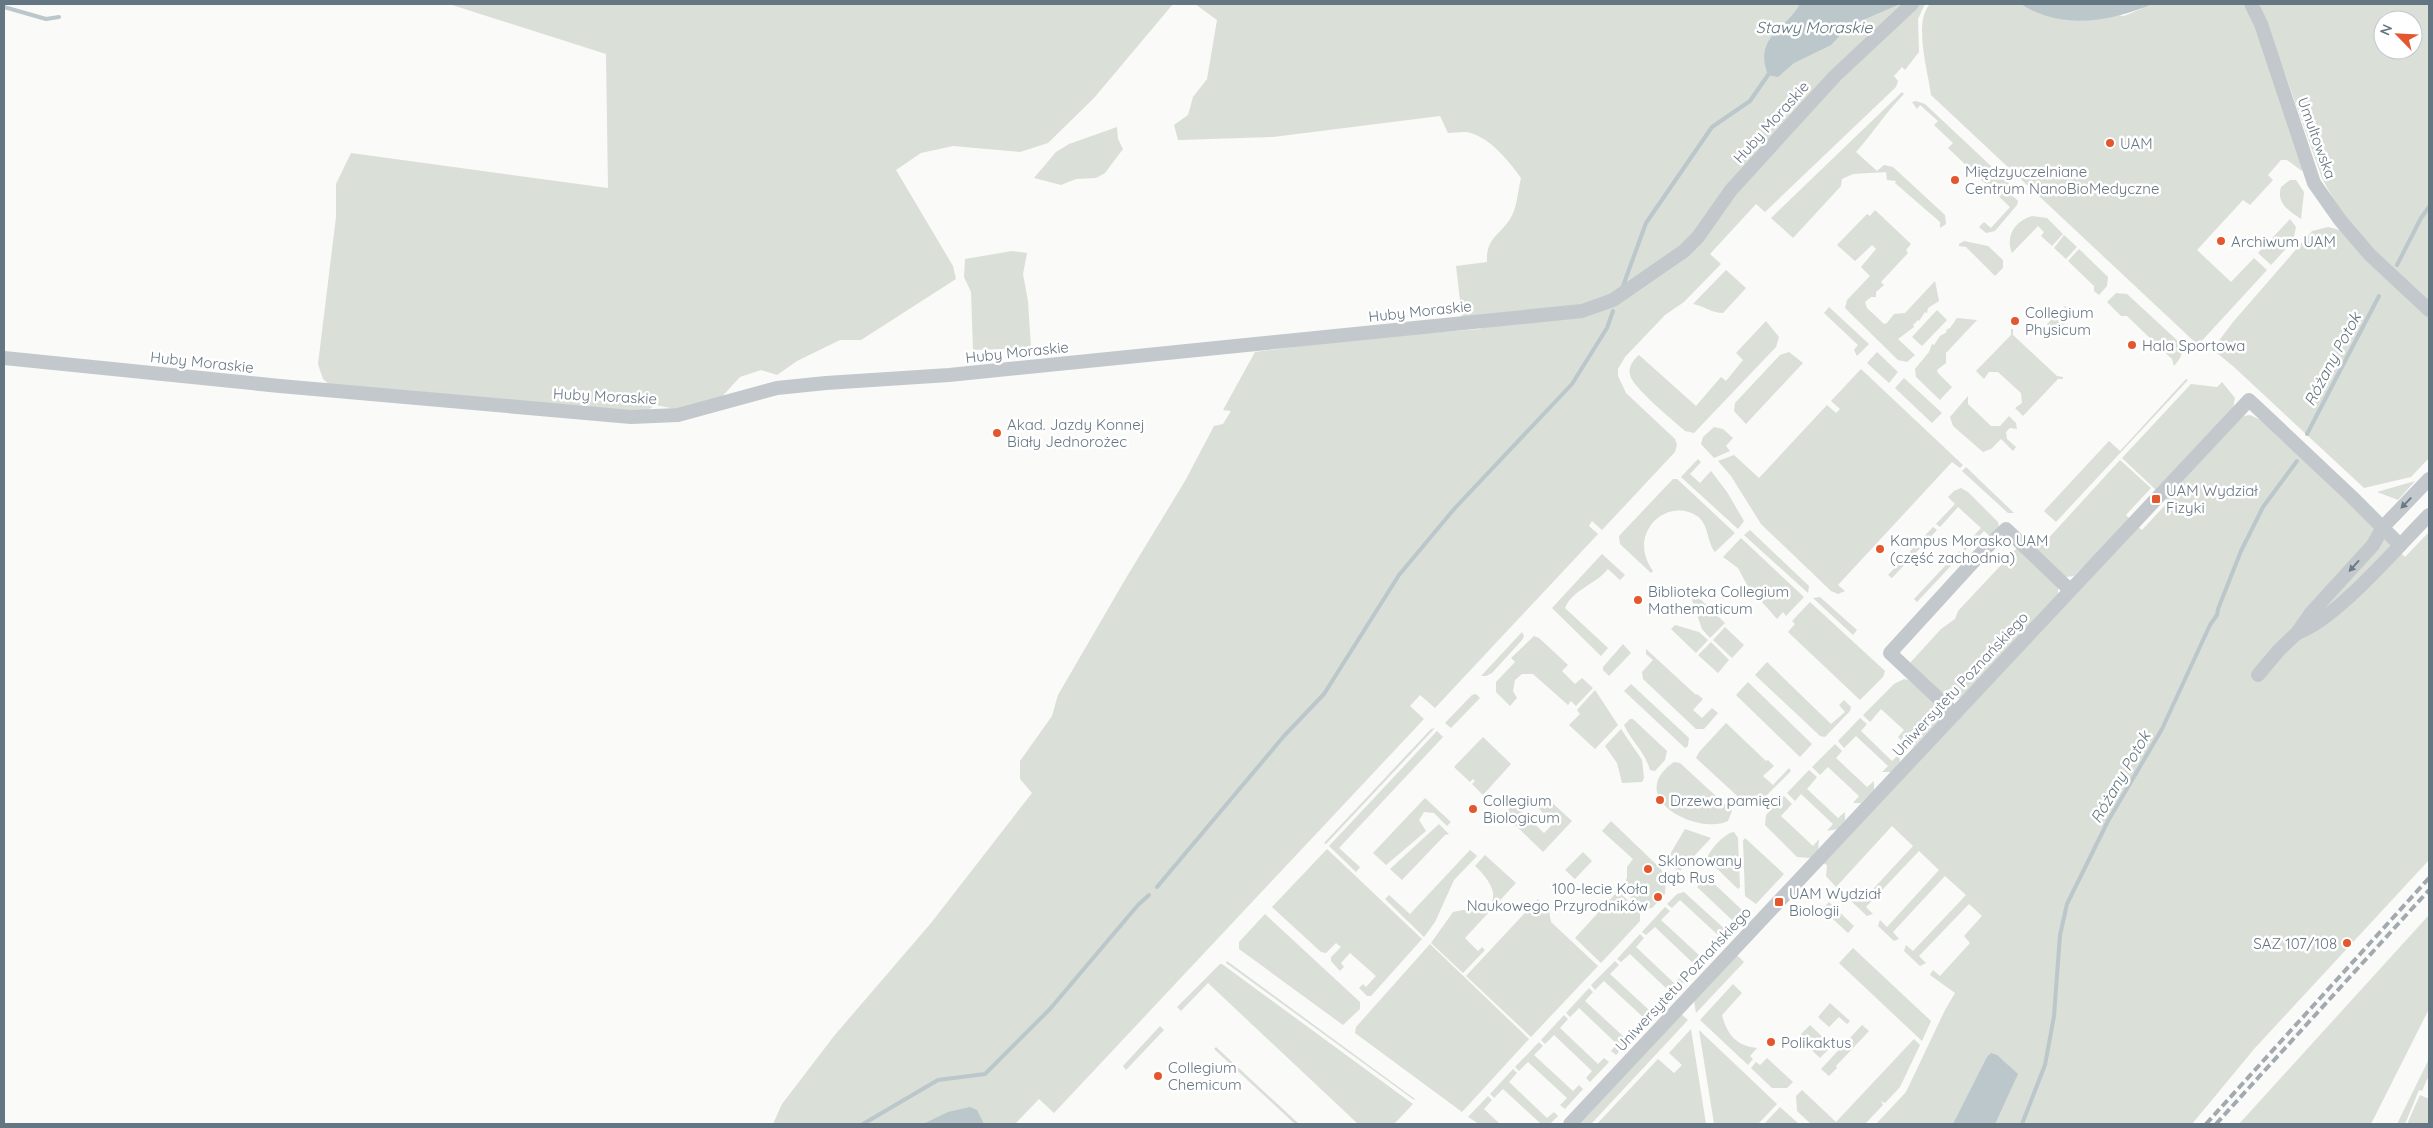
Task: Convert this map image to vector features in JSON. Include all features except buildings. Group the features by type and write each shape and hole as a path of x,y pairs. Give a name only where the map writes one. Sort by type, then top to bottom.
{"street":[{"name":"Huby Moraskie","path":"4,358 280,386 631,417 678,415 742,396 797,386 950,375 1582,311 1613,300 1684,251 1698,237 1731,190 1834,76 1912,4"},
{"name":"Umultowska","path":"2250,4 2260,24 2314,184 2340,220 2370,255 2429,309"},
{"name":"Uniwersytetu Poznańskiego","path":"1570,1124 2249,400 2400,545"},
{"path":"2258,675 2279,650 2297,634 2311,613 2373,545 2382,527 2429,480"},
{"path":"2297,634 2314,626 2357,589 2429,514"},
{"path":"1955,714 1890,652 1973,562 2006,529 2070,590"}],"shaded area":[{"path":"449,4 1173,4 1094,98 1048,143 1020,152 953,146 921,153 896,170 953,266 956,279 861,340 840,340 797,361 777,375 761,370 740,377 717,402 689,412 656,405 636,417 335,390 323,379 318,364 336,217 336,184 351,153 608,188 606,54"},
{"path":"1195,4 1925,4 1918,19 1919,52 1905,70 1902,67 1894,76 1898,81 1896,87 1765,212 1756,204 1710,254 1721,264 1684,302 1665,315 1625,357 1618,369 1618,376 1626,393 1675,439 1677,445 1675,452 1602,530 1592,521 1589,526 1598,534 1435,708 1420,695 1410,706 1424,719 1054,1113 1039,1099 1015,1124 773,1124 782,1104 834,1036 931,923 1032,793 1020,779 1020,761 1052,716 1058,695 1185,481 1214,426 1223,424 1231,411 1223,410 1255,352 1361,338 1481,329 1485,317 1462,318 1456,266 1487,262 1487,254 1491,242 1512,215 1516,205 1521,178 1505,158 1479,136 1469,132 1448,133 1440,116 1273,137 1178,140 1174,125 1188,115 1193,97 1207,79 1217,20"},
{"path":"1930,4 2034,4 2124,16 2153,4 2243,4 2256,29 2304,170 2302,171 2287,160 2281,160 2268,175 2273,180 2250,205 2243,200 2197,250 2231,282 2254,258 2267,270 2198,345 1931,95 1922,34 1925,12"},
{"path":"2258,4 2429,4 2429,301 2369,246 2343,214 2322,178 2266,20"},
{"path":"1902,92 1904,94 1856,152 1877,171 1884,165 1893,167 1945,215 1946,224 1940,228 1940,222 1895,183 1896,181 1887,180 1886,172 1853,174 1842,179 1841,186 1793,238 1771,218"},
{"path":"1916,101 1925,104 2009,183 2008,188 2012,189 2013,196 2018,201 2017,205 1995,231 1986,233 1979,227 1984,222 1991,228 2010,207 1948,148 1953,143 1934,125 1938,121 1920,105 1917,109 1912,102"},
{"path":"1117,127 1118,139 1123,149 1105,173 1096,178 1076,179 1061,185 1034,178 1056,152 1069,144"},
{"path":"2290,180 2296,180 2304,192 2301,219 2288,210 2280,198 2281,187"},
{"path":"1875,210 1911,244 1906,250 1908,253 1881,282 1884,285 1876,292 1876,297 1871,297 1865,302 1867,308 1884,324 1887,323 1894,314 1905,313 1935,281 1939,301 1928,308 1927,313 1925,312 1919,321 1913,325 1914,327 1898,339 1915,355 1907,362 1898,360 1845,308 1847,300 1870,276 1861,267 1876,249 1872,245 1855,261 1837,245 1867,214 1870,216"},
{"path":"2032,216 2047,218 2063,234 2052,246 2041,236 2044,232 2038,226 2012,253 2010,241 2013,230 2016,225"},
{"path":"2290,219 2296,227 2293,241 2271,265 2258,253"},
{"path":"2328,227 2344,231 2429,317 2429,458 2411,477 2364,488 2217,353 2215,346 2233,322 2312,231"},
{"path":"2064,235 2077,247 2066,259 2054,248"},
{"path":"1964,241 1988,246 2003,260 2003,268 1995,276 1966,247 1959,246"},
{"path":"2079,249 2108,277 2107,286 2099,295 2094,291 2094,286 2068,261"},
{"path":"1012,251 1027,253 1023,274 1028,301 1031,348 973,350 971,292 964,277 965,259"},
{"path":"1726,270 1746,288 1723,313 1693,304"},
{"path":"2116,293 2127,294 2179,342 2182,349 2181,355 2174,366 2172,359 2127,316 2121,316 2107,302"},
{"path":"2065,306 2070,311 2076,311 2055,333 2047,324"},
{"path":"1829,307 1869,344 1857,356 1854,350 1858,345 1824,313"},
{"path":"1937,310 1947,320 1922,346 1912,337"},
{"path":"1957,318 1977,320 1946,353 1946,363 1937,370 1952,387 1940,400 1916,377 1915,369 1929,352 1932,344 1934,345 1940,336 1947,332 1946,330 1950,328"},
{"path":"1766,321 1779,337 1776,347 1694,433 1685,431 1655,404 1638,388 1630,375 1632,364 1639,355 1696,406 1721,377 1726,381 1743,360 1736,353"},
{"path":"2011,329 2013,329 2013,335 2057,376 2063,377 2063,379 2058,379 2023,416 2015,408 2022,403 2021,393 1998,372 1989,372 1984,379 1976,371 2011,335"},
{"path":"1789,352 1803,363 1746,424 1734,411 1735,403 1780,355"},
{"path":"1877,352 1898,372 1889,383 1867,363"},
{"path":"1861,369 1963,465 1960,468 1952,462 1838,585 1845,591 1838,594 1831,591 1761,524 1731,476 1718,461 1734,455 1759,478 1827,405 1836,413 1840,409 1831,401"},
{"path":"1904,378 1942,413 1932,423 1895,388"},
{"path":"2186,379 2188,380 2056,522 2044,511 2109,441 2120,451"},
{"path":"2222,382 2235,398 2233,408 2156,490 2122,458 2191,384 2217,387"},
{"path":"1968,396 1968,404 1991,426 2000,426 2009,416 2016,423 2017,429 2010,428 2006,432 2007,439 2016,447 2013,451 2001,439 1991,449 1983,452 1953,426 1950,417"},
{"path":"2250,415 2263,421 2405,557 2429,532 2429,860 2255,1048 2192,1124 1876,1124 1906,1092 1955,993 1930,975 1933,970 1940,976 1970,943 1964,936 1982,916 1969,904 1919,956 1926,963 1920,966 1904,951 1906,945 1913,951 1966,895 1945,876 1893,932 1899,939 1894,941 1878,926 1880,920 1887,927 1939,870 1919,851 1866,907 1873,914 1867,916 1851,901 1854,896 1861,902 1913,846 1892,826 1836,887 1826,876 1827,865 1823,863 2138,527 2142,530 2168,502 2164,498 2243,416"},
{"path":"1714,427 1723,429 1733,438 1726,446 1730,451 1714,458 1701,444 1703,437"},
{"path":"1698,459 1701,462 1690,474 1700,483 1711,471 1727,492 1744,521 1738,529 1681,477"},
{"path":"2120,460 2151,488 2126,515 2130,519 2074,576 2066,577 2025,540 2044,543"},
{"path":"1966,467 2014,513 2008,513 1962,471"},
{"path":"1673,479 1677,479 1735,533 1715,552 1710,544 1704,524 1697,516 1685,511 1673,511 1662,515 1653,522 1647,532 1644,544 1646,557 1653,571 1651,573 1620,544 1619,536"},
{"path":"2415,481 2398,500 2377,492"},
{"path":"1961,488 1968,492 1998,522 1999,527 1991,537 1984,531 1965,551 1962,548 1981,528 1958,507 1940,527 1936,524 1955,504 1948,497 1954,491"},
{"path":"1933,527 1937,530 1892,578 1888,575"},
{"path":"1750,530 1809,586 1808,593 1744,535"},
{"path":"1741,538 1804,597 1786,616 1783,612 1777,619 1747,585 1738,568 1723,557"},
{"path":"2017,548 2058,587 2058,595 1960,698 1949,698 1910,663 1941,629 1955,619 1958,611"},
{"path":"1959,551 1962,554 1917,602 1914,599"},
{"path":"1602,554 1625,575 1620,580 1608,569 1573,596 1565,608 1608,648 1601,656 1552,608"},
{"path":"1696,595 1725,623 1710,638 1702,629 1692,600"},
{"path":"1820,597 1857,630 1853,635 1813,598"},
{"path":"1810,602 1885,671 1883,677 1860,700 1788,632 1795,624 1792,621"},
{"path":"1675,625 1699,632 1708,640 1696,653 1671,629"},
{"path":"1725,627 1744,645 1732,658 1713,640"},
{"path":"1522,632 1524,636 1522,640 1492,673 1481,676"},
{"path":"1534,636 1539,638 1568,665 1562,671 1575,684 1582,678 1593,688 1576,706 1571,701 1568,705 1533,674 1522,674 1515,680 1513,691 1517,698 1510,706 1496,692 1496,682 1515,662 1511,658"},
{"path":"1711,642 1729,660 1718,673 1698,655"},
{"path":"1623,644 1631,653 1609,676 1603,670 1603,667"},
{"path":"1646,649 1696,695 1703,699 1693,710 1702,718 1712,708 1718,713 1704,729 1696,729 1643,679 1642,672 1653,660 1646,654"},
{"path":"1767,662 1831,724 1845,712 1839,705 1844,700 1851,707 1850,711 1825,737 1820,736 1755,675"},
{"path":"1904,679 1909,680 1942,710 1942,718 1913,747 1907,746 1913,739 1907,733 1901,740 1898,737 1904,730 1881,709 1870,722 1863,715 1894,684"},
{"path":"1748,682 1812,744 1800,757 1736,695"},
{"path":"1631,684 1689,738 1688,746 1685,748 1624,691"},
{"path":"1595,690 1618,725 1595,749 1569,725 1580,714 1577,710"},
{"path":"1476,694 1480,698 1451,728 1445,723 1472,695"},
{"path":"1860,718 1867,724 1861,731 1892,761 1899,754 1900,762 1892,772 1882,772 1888,766 1856,736 1844,748 1838,741"},
{"path":"1630,719 1633,719 1667,751 1665,760 1655,771 1650,770 1645,758 1624,725"},
{"path":"1726,723 1766,761 1768,760 1774,766 1763,776 1773,785 1789,768 1791,771 1756,806 1747,805 1696,758 1699,752"},
{"path":"1435,728 1326,844 1324,843 1431,729"},
{"path":"1621,729 1642,760 1644,778 1642,782 1622,783 1617,763 1605,746"},
{"path":"1437,731 1443,737 1339,848 1360,867 1356,872 1329,846"},
{"path":"1483,737 1511,764 1483,795 1472,784 1475,781 1473,779 1470,782 1454,767"},
{"path":"1835,744 1842,751 1836,758 1867,787 1874,781 1874,790 1861,803 1853,803 1859,796 1828,767 1820,775 1812,767"},
{"path":"1674,762 1680,763 1732,811 1728,821 1715,824 1699,823 1684,818 1670,810 1660,800 1657,788 1660,775"},
{"path":"1809,770 1817,777 1807,789 1838,818 1845,812 1845,820 1838,829 1827,831 1833,824 1801,794 1795,801 1787,793"},
{"path":"1784,796 1792,804 1781,816 1813,846 1819,839 1818,852 1810,858 1797,857 1765,825 1766,815"},
{"path":"1425,798 1451,822 1447,826 1434,813 1424,812 1419,820 1426,831 1386,865 1373,853"},
{"path":"1548,799 1572,821 1543,852 1504,814 1514,804 1544,833 1554,823 1538,808"},
{"path":"1611,821 1660,868 1666,877 1665,894 1652,908 1643,909 1621,888 1627,878 1627,867 1633,859 1602,831"},
{"path":"1439,824 1449,834 1445,835 1402,880 1390,869"},
{"path":"1685,829 1711,838 1679,872 1666,861"},
{"path":"1734,832 1738,838 1740,887 1738,889 1707,859 1718,842 1726,835"},
{"path":"1745,838 1784,874 1756,904 1745,896 1743,841"},
{"path":"1327,849 1422,939 1371,996 1367,996 1359,988 1363,984 1366,987 1376,976 1350,953 1341,963 1344,967 1340,971 1331,961 1331,957 1341,947 1336,943 1326,953 1321,952 1272,907"},
{"path":"1470,850 1477,856 1454,880 1435,922 1424,937 1385,899 1389,895 1410,914"},
{"path":"1583,852 1592,861 1575,879 1565,870"},
{"path":"1485,855 1516,883 1465,938 1478,951 1482,947 1485,950 1463,973 1431,943 1453,912 1463,910 1477,912 1486,908 1491,902 1493,896 1490,884 1475,866"},
{"path":"1707,877 1742,910 1732,920 1697,887"},
{"path":"1618,891 1640,912 1640,921 1601,963 1575,938"},
{"path":"1684,892 1728,932 1728,935 1717,947 1713,943 1719,936 1680,900 1672,908 1667,904 1677,894"},
{"path":"1538,899 1549,910 1551,922 1598,966 1531,1037 1466,976"},
{"path":"1829,902 1854,926 1848,933 1822,909"},
{"path":"1665,907 1670,911 1661,920 1700,956 1706,950 1710,954 1692,974 1687,970 1693,963 1655,927 1646,935 1642,932"},
{"path":"1265,914 1360,1002 1360,1009 1343,1025 1239,949 1239,942"},
{"path":"2429,915 2429,1009 2371,1124 2239,1124"},
{"path":"1640,934 1644,938 1636,947 1674,983 1681,977 1685,981 1666,1001 1662,997 1668,990 1630,954 1621,962 1617,959"},
{"path":"1430,944 1529,1039 1462,1112 1355,1033 1356,1027"},
{"path":"1853,948 1931,1021 1922,1041 1839,963"},
{"path":"1737,955 1744,962 1696,1013 1694,1001"},
{"path":"1227,961 1415,1099 1226,963"},
{"path":"1615,961 1619,965 1610,974 1649,1010 1655,1004 1660,1008 1641,1028 1637,1024 1643,1017 1604,981 1595,990 1591,985"},
{"path":"1220,964 1413,1104 1394,1124 1358,1124 1208,983 1181,1011 1177,1007"},
{"path":"1733,984 1742,993 1722,1015 1727,1028 1738,1042 1757,1048 1750,1056 1753,1059 1748,1065 1700,1020"},
{"path":"1589,988 1593,992 1585,1001 1624,1037 1630,1031 1634,1035 1616,1055 1611,1051 1617,1044 1579,1008 1570,1017 1566,1013"},
{"path":"1830,1003 1850,1021 1847,1024 1839,1017 1829,1027 1818,1017"},
{"path":"1681,1014 1688,1020 1591,1124 1578,1124"},
{"path":"1564,1015 1568,1019 1560,1028 1598,1064 1604,1058 1609,1062 1590,1082 1586,1078 1592,1071 1554,1035 1545,1044 1541,1040"},
{"path":"1810,1025 1832,1046 1820,1058 1798,1037"},
{"path":"1862,1025 1869,1031 1829,1076 1821,1069"},
{"path":"1160,1026 1164,1030 1126,1070 1123,1066"},
{"path":"1691,1029 1706,1124 1597,1124 1658,1059 1674,1073 1682,1065 1669,1053"},
{"path":"1699,1030 1777,1104 1758,1124 1714,1124"},
{"path":"1914,1039 1920,1045 1900,1087 1885,1103 1881,1101 1883,1105 1865,1124 1811,1124 1797,1111 1796,1096 1802,1090 1836,1122"},
{"path":"1539,1042 1543,1046 1534,1055 1573,1091 1579,1085 1583,1089 1565,1109 1560,1105 1567,1098 1528,1062 1519,1071 1515,1067"},
{"path":"1216,1047 1299,1124 1295,1124 1214,1049"},
{"path":"1767,1058 1793,1082 1787,1088 1772,1088 1751,1068 1756,1062 1760,1065"},
{"path":"2429,1059 2429,1075 2422,1091 2419,1090 2405,1124 2397,1124"},
{"path":"1513,1069 1517,1073 1509,1082 1547,1118 1554,1112 1558,1116 1550,1124 1541,1124 1503,1089 1494,1098 1490,1094"},
{"path":"2420,1095 2429,1099 2429,1124 2407,1124"},
{"path":"1488,1096 1492,1100 1484,1109 1500,1124 1479,1124 1468,1117"},
{"path":"1780,1107 1799,1124 1764,1124"}],"water":[{"name":"Stawy Moraskie","path":"1800,4 1900,4 1849,26 1831,45 1794,63 1778,77 1768,75 1764,62 1768,42"},
{"path":"2021,4 2153,4 2104,19 2070,20 2053,18"},
{"path":"1991,1053 1997,1055 2018,1074 1995,1124 1953,1124 1987,1057"},
{"path":"970,1107 977,1110 984,1124 923,1124 948,1112"}],"waterway":[{"path":"4,7 46,19 59,17"},
{"path":"1623,286 1646,223 1712,127 1750,101 1768,75"},
{"name":"Różany Potok","path":"2397,265 2421,218 2429,207"},
{"name":"Różany Potok","path":"2307,434 2379,296"},
{"path":"1157,887 1284,736 1324,694 1399,575 1455,508 1572,384 1607,328 1613,311"},
{"name":"Różany Potok","path":"2022,1124 2045,1065 2054,1016 2060,935 2067,904 2108,821 2162,729 2210,625 2217,615 2241,551 2263,507 2297,461"},
{"path":"863,1124 938,1080 985,1074 1050,1009 1138,905 1149,895"}],"railway":[{"path":"2206,1124 2429,878"},
{"path":"2216,1124 2429,890"}],"place":[{"name":"UAM","path":"2110,143"},
{"name":"Międzyuczelniane Centrum NanoBioMedyczne","path":"1955,180"},
{"name":"Archiwum UAM","path":"2221,241"},
{"name":"Collegium Physicum","path":"2015,321"},
{"name":"Hala Sportowa","path":"2132,345"},
{"name":"Akad. Jazdy Konnej Biały Jednorożec","path":"997,433"},
{"name":"UAM Wydział Fizyki","path":"2156,499"},
{"name":"Kampus Morasko UAM (część zachodnia)","path":"1880,549"},
{"name":"Biblioteka Collegium Mathematicum","path":"1638,600"},
{"name":"Drzewa pamięci","path":"1660,800"},
{"name":"Collegium Biologicum","path":"1473,809"},
{"name":"Sklonowany dąb Rus","path":"1648,869"},
{"name":"100-lecie Koła Naukowego Przyrodników","path":"1658,897"},
{"name":"UAM Wydział Biologii","path":"1779,902"},
{"name":"SAZ 107/108","path":"2347,943"},
{"name":"Polikaktus","path":"1771,1042"},
{"name":"Collegium Chemicum","path":"1158,1076"}]}
